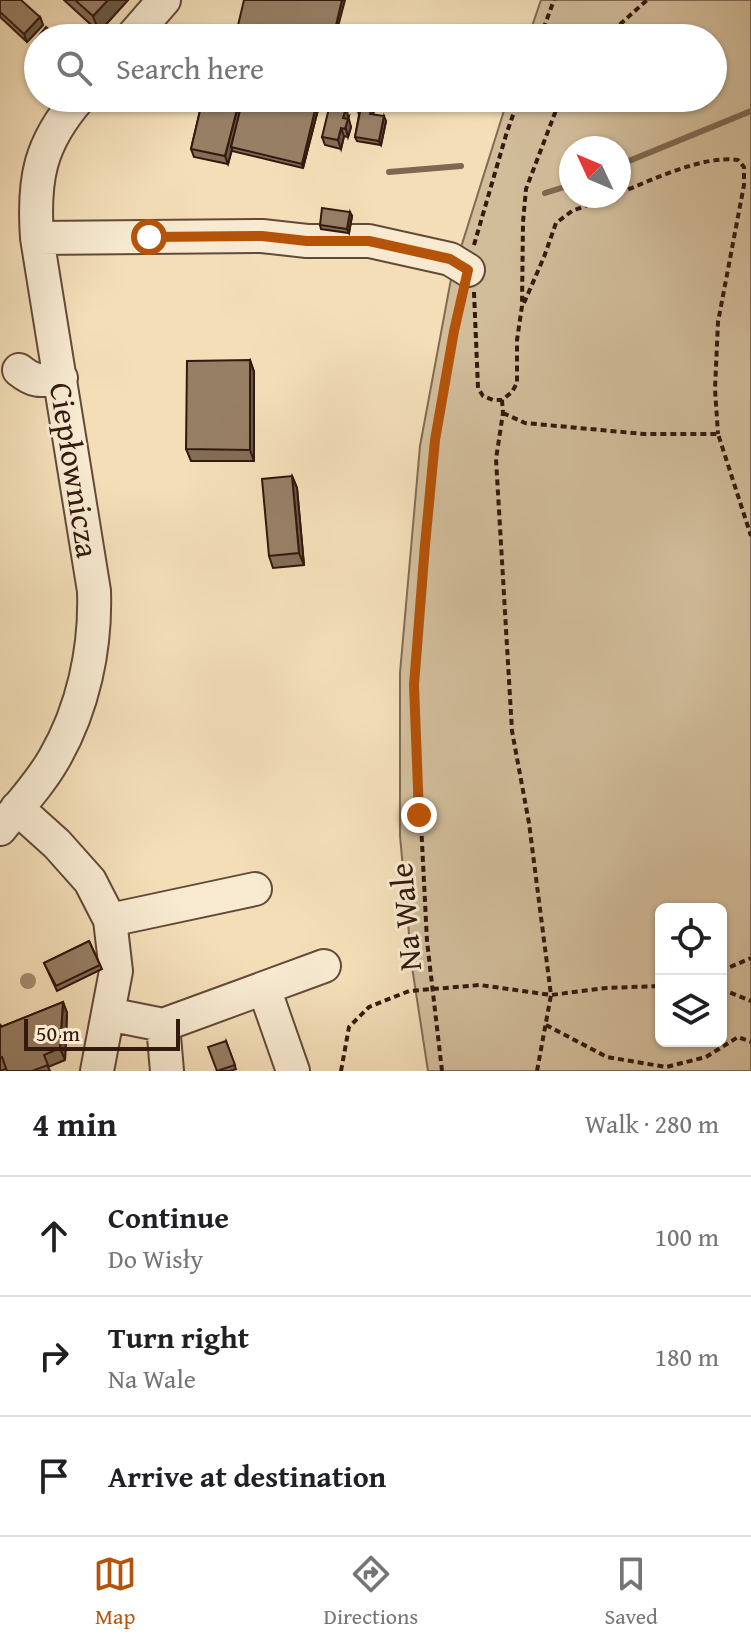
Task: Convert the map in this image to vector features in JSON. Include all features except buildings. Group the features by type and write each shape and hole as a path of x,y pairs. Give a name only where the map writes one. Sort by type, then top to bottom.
{"street":[{"path":"143,24 164,0"},
{"name":"Ciepłownicza","path":"9,818 38,783 66,737 81,698 93,631 94,591 37,238 35,205 38,174 45,152 69,112"},
{"path":"37,238 262,236 307,241 369,241 450,259 468,270"},
{"path":"19,370 31,380 61,378"},
{"path":"9,818 57,844 90,881 110,920 116,971 97,1071"},
{"path":"110,920 255,889"},
{"path":"108,1014 163,1025 324,966"},
{"path":"264,988 293,1071"},
{"path":"163,1025 167,1071"}],"path":[{"path":"545,24 554,0"},
{"path":"620,24 647,0"},
{"name":"Na Wale","path":"442,1071 425,910 414,685 435,440 454,331 492,180 514,112"},
{"path":"468,270 474,299 478,388 483,396 502,400 517,383 526,189 555,112"},
{"path":"631,189 692,166 727,158 738,160 744,167 744,185 718,322 715,389 718,434 751,536"},
{"path":"522,306 556,223 580,208"},
{"path":"502,400 496,459 512,731 529,823 551,995 537,1071"},
{"path":"503,413 525,423 644,434 718,434"},
{"path":"727,968 751,958"},
{"path":"341,1071 349,1027 369,1007 409,991 480,985 551,995 655,986"},
{"path":"727,991 751,1001"},
{"path":"546,1025 607,1057 666,1067 706,1057 738,1037 751,1042"}],"shaded area":[{"path":"541,0 751,0 751,1071 428,1071 412,967 400,836 400,673 420,446 451,279 504,112 727,112 727,24 533,24"}],"waterway":[{"path":"631,160 751,111"},
{"path":"389,172 461,166"},
{"path":"545,193 559,189"}],"route":[{"path":"149,237 262,236 307,241 369,241 450,259 468,270 435,440 425,545 414,685 419,815"}]}
